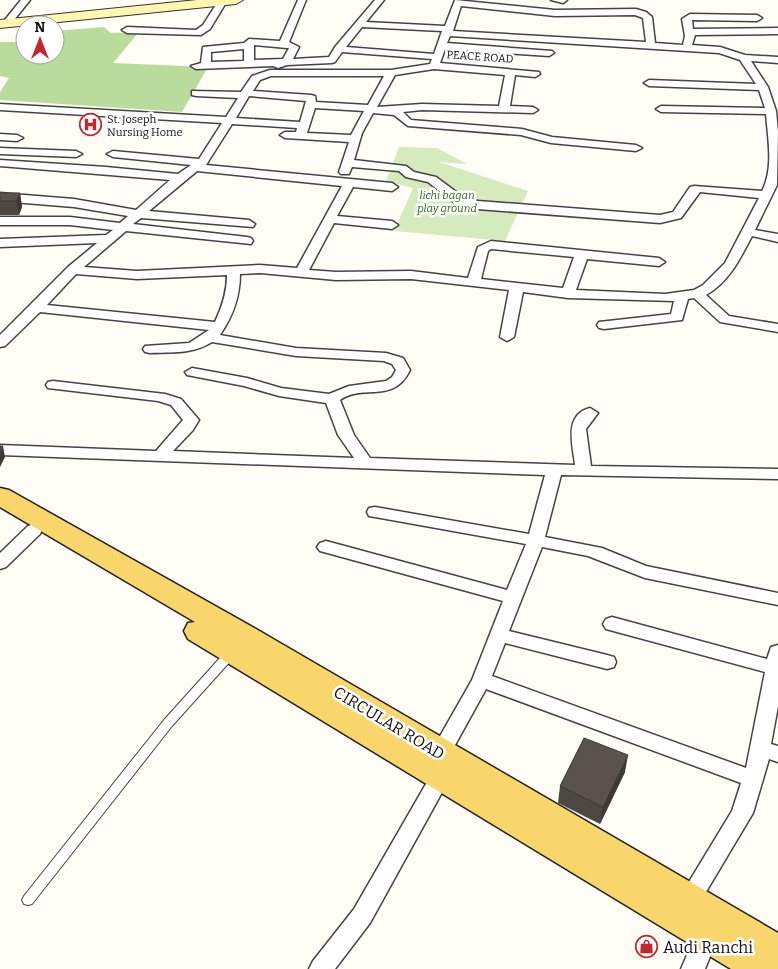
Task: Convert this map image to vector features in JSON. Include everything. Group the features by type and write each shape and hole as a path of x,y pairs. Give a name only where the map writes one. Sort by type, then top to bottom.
{"main road":[{"path":"4,23 229,1"},
{"name":"CIRCULAR ROAD","path":"0,496 245,637 437,767 765,969"},
{"name":"CIRCULAR ROAD","path":"0,512 34,530 233,651 437,767 689,900 778,953"}],"street":[{"path":"4,23 26,0"},
{"path":"283,44 295,20 302,0"},
{"path":"249,46 206,49 201,65 332,60 338,49 380,0"},
{"path":"555,0 563,0"},
{"path":"127,30 198,33 206,27 229,1"},
{"path":"458,2 570,13 610,11 642,13 647,17 651,46"},
{"name":"PEACE ROAD","path":"458,2 458,14 448,31 435,62 535,74"},
{"path":"491,17 565,24"},
{"path":"689,39 687,19 690,17 757,18"},
{"path":"359,24 651,46 689,39 778,31"},
{"path":"689,39 767,41"},
{"path":"689,39 744,58 778,60"},
{"path":"249,62 249,42 283,44 294,47 286,62 274,67 270,74"},
{"path":"443,46 549,53"},
{"path":"338,49 435,62"},
{"path":"73,270 136,275 260,269 336,276 411,275 517,286 568,294 623,297 698,294 708,288 731,265 771,186 775,165 775,138 771,111 763,87 744,58"},
{"path":"196,93 244,97 313,93 435,62"},
{"path":"504,110 510,72"},
{"path":"301,273 330,219 345,183 348,163 355,139 391,73"},
{"path":"0,343 73,270 180,178 200,165 256,78 270,74 313,93 370,109 397,112 408,123 522,132 551,140 636,148"},
{"path":"649,83 763,87"},
{"path":"302,130 313,93"},
{"path":"1,105 302,130 355,139"},
{"path":"383,111 422,108 533,110"},
{"path":"660,109 771,111"},
{"path":"0,137 17,138"},
{"path":"0,150 76,154"},
{"path":"112,154 345,183 392,187"},
{"path":"0,163 106,170 180,178"},
{"path":"348,163 402,168 410,176 432,179 459,200 477,204 667,219 677,215 694,190 698,188 764,198 778,202"},
{"path":"459,200 481,195 514,196"},
{"path":"0,198 74,203 138,214 249,224"},
{"path":"330,219 392,225"},
{"path":"0,221 70,221 247,241"},
{"path":"748,232 778,238"},
{"path":"0,243 108,239"},
{"path":"474,281 482,251 486,246 659,262"},
{"path":"568,294 582,254"},
{"path":"150,349 197,345 213,332 226,312 232,294 232,270"},
{"path":"507,337 517,286"},
{"path":"698,294 725,319 778,328"},
{"path":"604,324 677,317 682,296"},
{"path":"37,308 213,332 296,352 386,356 394,358 402,365 402,374 391,384 344,392 332,399 280,392 247,382 192,372"},
{"path":"53,385 160,398 176,402 191,420 182,433 161,455"},
{"path":"332,399 346,435 365,463"},
{"path":"584,470 578,429 580,423 590,413"},
{"path":"0,450 554,470 778,474"},
{"path":"321,969 362,916 376,893 481,680 536,540 554,470"},
{"path":"375,512 536,540 602,554 645,572 778,599"},
{"path":"0,563 34,530"},
{"path":"326,547 514,598"},
{"path":"612,624 777,660 769,752 753,780 742,813 689,900"},
{"path":"499,635 607,662"},
{"path":"481,680 753,780"},
{"path":"693,969 707,934"}],"lane":[{"path":"28,900 168,723 233,651"}],"green space":[{"path":"104,27 111,33 139,32 113,63 208,67 182,112 0,100 0,92 9,78 0,76 0,42 15,42 15,65 65,65 65,30"},
{"name":"lichi bagan play ground","path":"399,147 437,148 467,164 439,162 528,191 505,241 394,231 413,188 386,181"}],"building":[{"path":"0,193 20,193 16,201 0,201"},
{"path":"584,738 628,755 603,807 560,786"}],"place":[{"name":"St. Joseph Nursing Home","path":"91,125"},
{"name":"Audi Ranchi","path":"647,947"}]}
